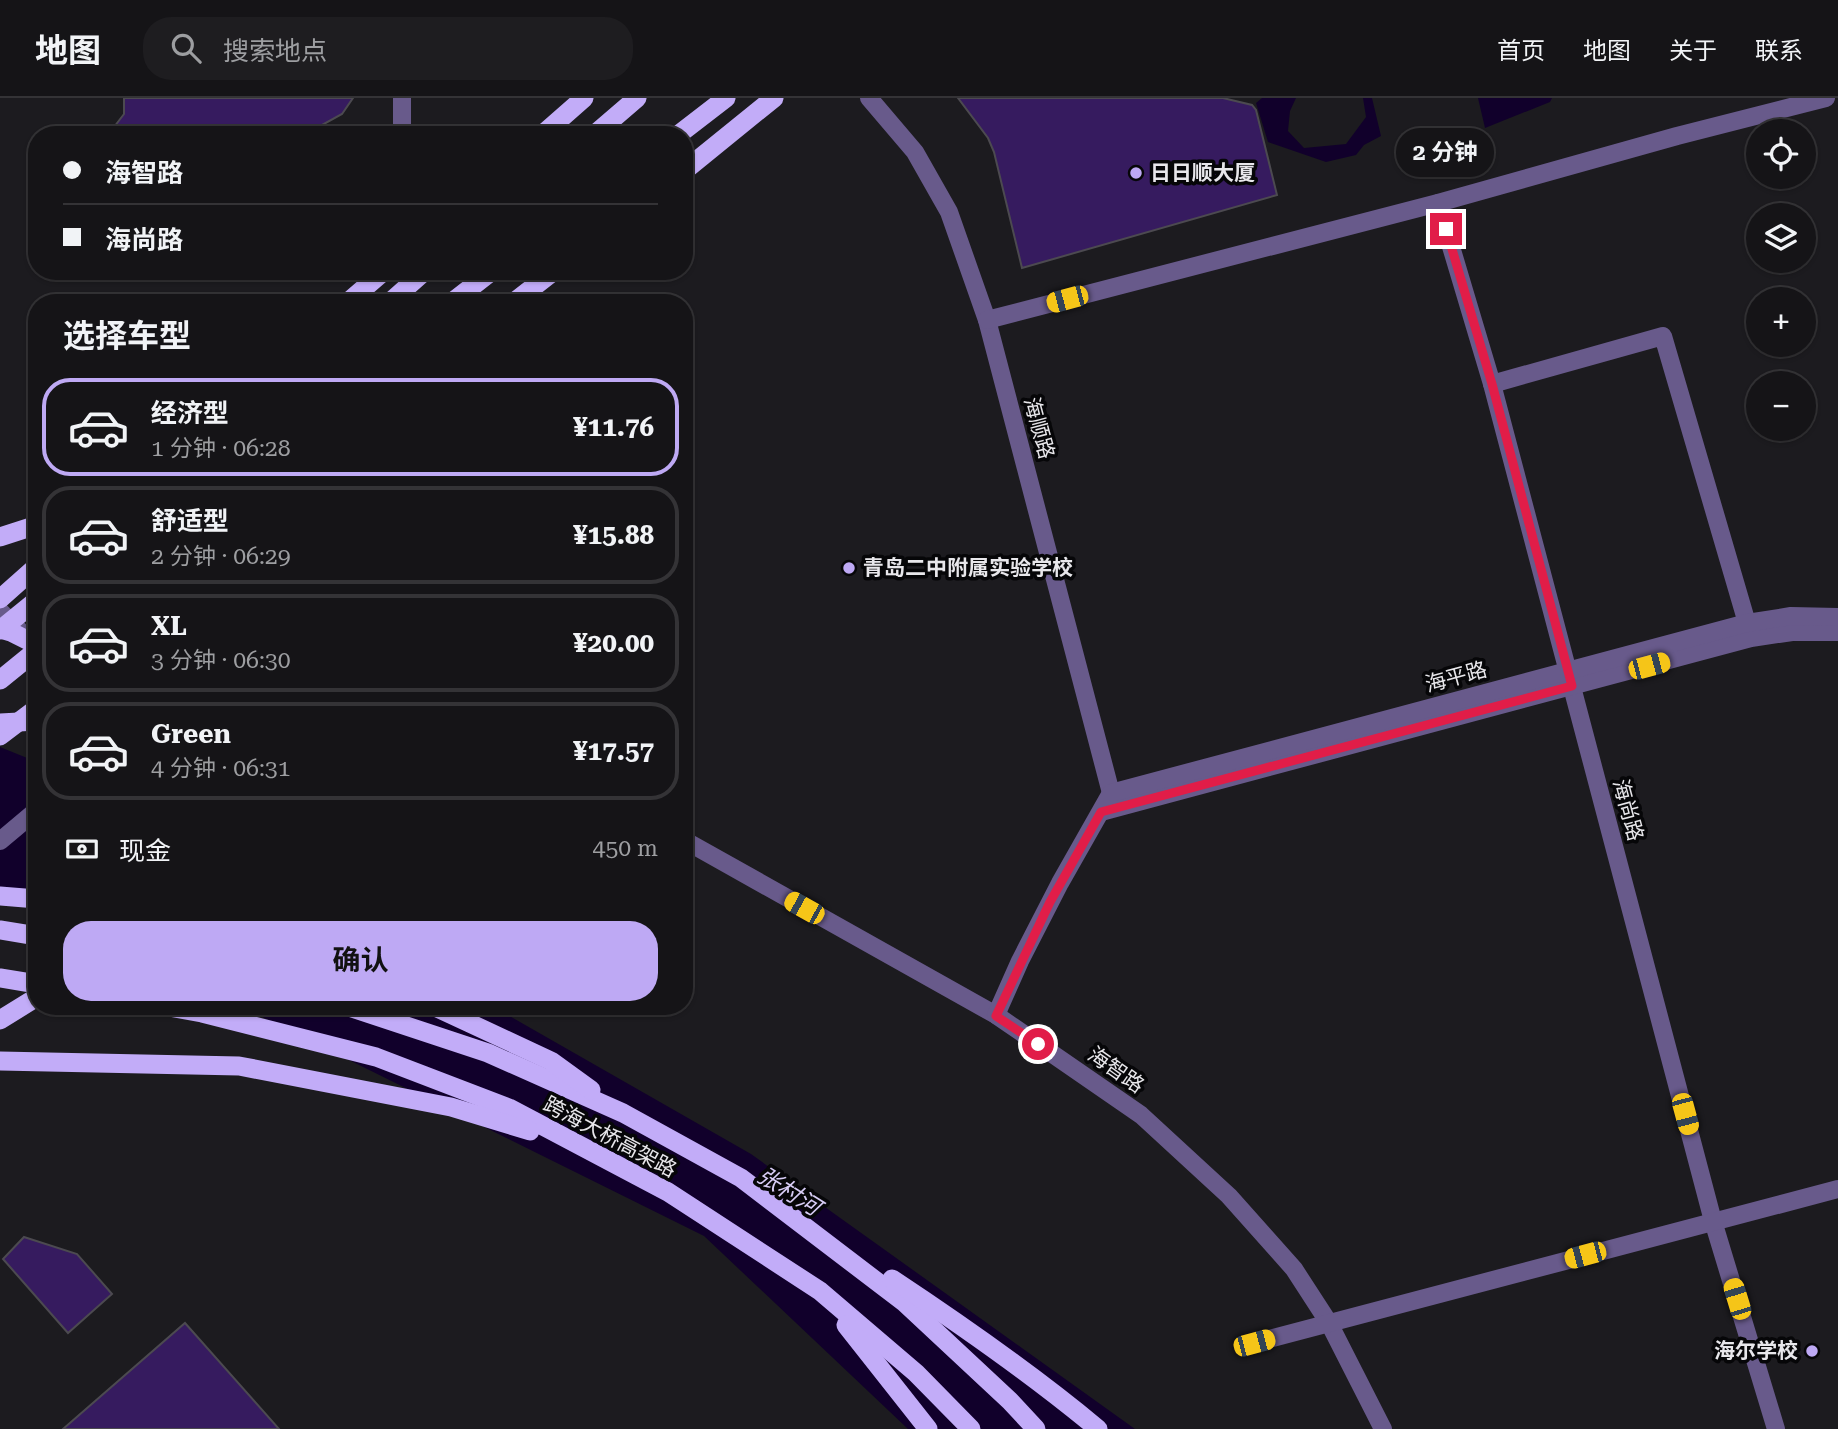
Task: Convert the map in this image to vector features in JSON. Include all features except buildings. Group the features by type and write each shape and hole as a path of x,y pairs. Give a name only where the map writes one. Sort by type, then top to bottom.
{"highway":[{"path":"552,126 584,98"},
{"path":"605,126 638,98"},
{"path":"690,126 726,98"},
{"path":"693,164 774,98"},
{"path":"357,294 374,280"},
{"path":"399,294 415,280"},
{"path":"462,294 480,280"},
{"path":"525,294 542,280"},
{"path":"0,537 28,527"},
{"path":"0,599 28,574"},
{"path":"0,629 28,607"},
{"path":"0,629 12,632 28,642"},
{"path":"0,680 28,656"},
{"path":"0,736 28,715"},
{"path":"0,723 28,721"},
{"path":"0,896 28,898"},
{"path":"0,930 28,935"},
{"path":"0,978 28,983"},
{"path":"0,1020 28,1003"},
{"name":"跨海大桥高架路","path":"210,1015 376,1057 509,1108 668,1192 820,1291 916,1373 971,1429"},
{"name":"跨海大桥高架路","path":"373,1015 488,1053 623,1113 740,1178 905,1303 1037,1429"},
{"path":"453,1015 551,1060 623,1113"},
{"path":"0,1061 239,1066 451,1107 511,1124 606,1160"},
{"path":"740,1178 978,1336 1041,1382 1098,1429"},
{"path":"820,1291 928,1429"}],"street":[{"path":"402,98 402,126"},
{"name":"海顺路","path":"869,98 915,152 949,212 987,320 1111,793"},
{"path":"987,320 1438,203 1677,136 1826,98"},
{"name":"海尚路","path":"1438,203 1492,384 1713,1221 1776,1429"},
{"path":"1492,384 1663,337 1748,623"},
{"path":"0,611 28,639"},
{"name":"海平路","path":"1101,812 1570,679 1748,623 1791,616 1838,617"},
{"name":"海平路","path":"1111,793 1570,679 1751,638 1792,632 1838,632"},
{"path":"996,1016 1054,894 1111,793"},
{"path":"0,841 28,818"},
{"name":"海智路","path":"693,845 996,1016 1151,1124 1229,1196 1294,1269 1329,1323 1383,1429"},
{"path":"1254,1343 1838,1189"}],"water":[{"path":"1262,98 1296,98 1290,111 1288,131 1304,148 1346,144 1366,117 1363,98 1372,98 1381,136 1364,145 1356,155 1326,162 1268,142 1256,103"},
{"path":"1478,98 1552,98 1550,102 1485,128"},
{"path":"0,747 28,758 28,902 0,891"},
{"name":"张村河","path":"258,1015 508,1015 751,1154 1135,1429 908,1429 704,1236"}],"place":[{"name":"日日顺大厦","path":"1136,173"},
{"name":"青岛二中附属实验学校","path":"849,568"},
{"name":"海尔学校","path":"1812,1351"}],"route":[{"path":"1038,1044 996,1016 1050,902 1101,812 1572,686 1492,384 1446,229"}]}
